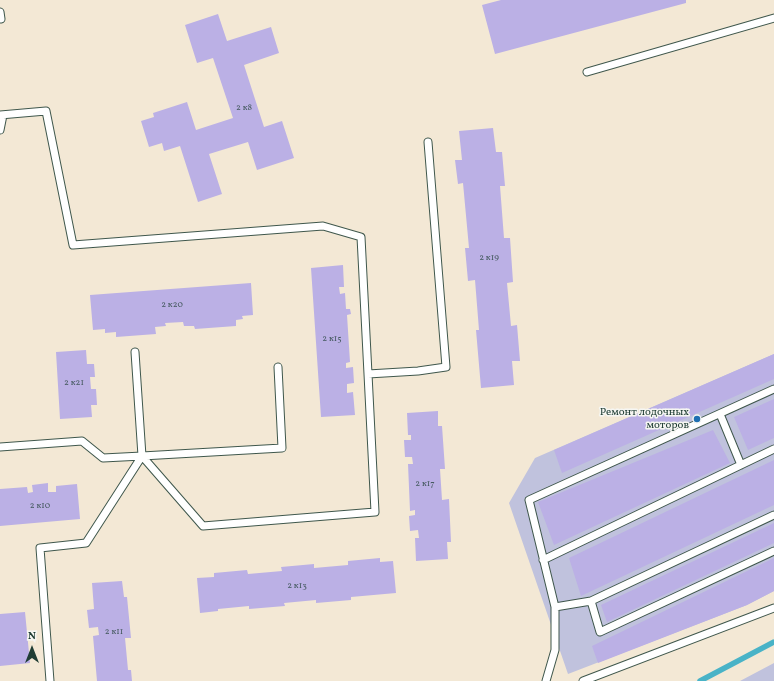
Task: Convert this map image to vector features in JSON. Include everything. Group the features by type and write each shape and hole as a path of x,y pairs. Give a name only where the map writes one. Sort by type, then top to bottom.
{"lane":[{"path":"587,72 774,18"},
{"path":"0,130 2,115 46,111 73,245 323,226 361,237 375,512 203,526 142,456"},
{"path":"368,374 418,371 446,367 428,142"},
{"path":"50,681 40,548 86,543 142,456 135,352"},
{"path":"0,448 82,441 103,458 282,448 278,367"},
{"path":"546,681 555,650 555,607 528,500 774,389"},
{"path":"720,414 741,465"},
{"path":"543,560 774,449"},
{"path":"555,607 591,601 774,515"},
{"path":"591,601 600,632 774,551"},
{"path":"583,681 774,608"}],"shaded area":[{"path":"774,354 774,591 747,605 568,674 509,503 535,458"},
{"path":"774,663 774,681 740,681"}],"building":[{"path":"501,0 686,0 686,3 495,54 482,5"},
{"path":"218,14 227,41 271,27 279,53 244,65 264,127 282,121 294,158 257,170 248,142 209,154 222,194 198,202 180,146 164,151 162,143 149,147 141,121 154,117 153,113 187,102 196,130 233,118 213,58 197,63 185,25"},
{"path":"493,128 496,152 502,152 505,186 500,186 504,238 510,238 513,282 507,283 511,326 517,325 520,361 512,361 514,385 481,388 476,330 479,330 475,280 468,281 465,248 469,248 463,183 458,184 455,160 462,160 459,131"},
{"path":"343,265 344,287 339,287 340,294 345,293 346,309 350,309 351,314 347,315 350,362 346,363 346,368 353,367 354,383 347,384 347,393 353,392 355,415 321,417 311,268"},
{"path":"251,283 253,315 242,316 243,319 236,320 236,326 195,329 194,326 184,326 183,322 165,323 166,326 155,327 156,334 116,337 116,332 105,333 105,329 93,330 90,295"},
{"path":"86,350 87,364 94,364 95,377 90,377 91,389 96,389 97,405 91,405 92,417 60,419 56,352"},
{"path":"774,354 774,379 562,473 554,450"},
{"path":"774,399 774,438 748,450 734,417"},
{"path":"438,411 438,426 442,426 445,469 440,469 442,500 449,499 451,542 447,542 448,559 416,561 415,538 419,538 418,530 410,531 409,516 415,515 415,510 410,511 408,464 413,464 412,457 405,457 404,440 411,440 411,435 408,435 407,413"},
{"path":"713,430 730,463 554,545 538,502"},
{"path":"774,460 774,505 581,596 569,558"},
{"path":"48,483 48,492 56,492 56,486 77,484 80,519 0,526 0,489 27,487 28,493 33,492 32,485"},
{"path":"774,523 774,543 607,622 601,605"},
{"path":"380,558 380,562 393,561 396,593 351,597 351,600 316,603 316,600 284,603 285,606 249,609 249,606 218,609 218,611 200,613 197,578 214,577 214,573 247,570 248,574 282,571 281,567 314,564 314,568 348,565 348,561"},
{"path":"774,558 774,591 747,605 598,663 592,646"},
{"path":"122,581 124,597 127,597 131,638 125,638 128,670 131,670 132,681 97,681 93,636 99,635 98,627 89,628 87,610 94,609 92,583"},
{"path":"25,612 30,663 0,666 0,614"}],"waterway":[{"path":"700,681 774,642"}],"place":[{"name":"Ремонт лодочных моторов","path":"697,419"}]}
